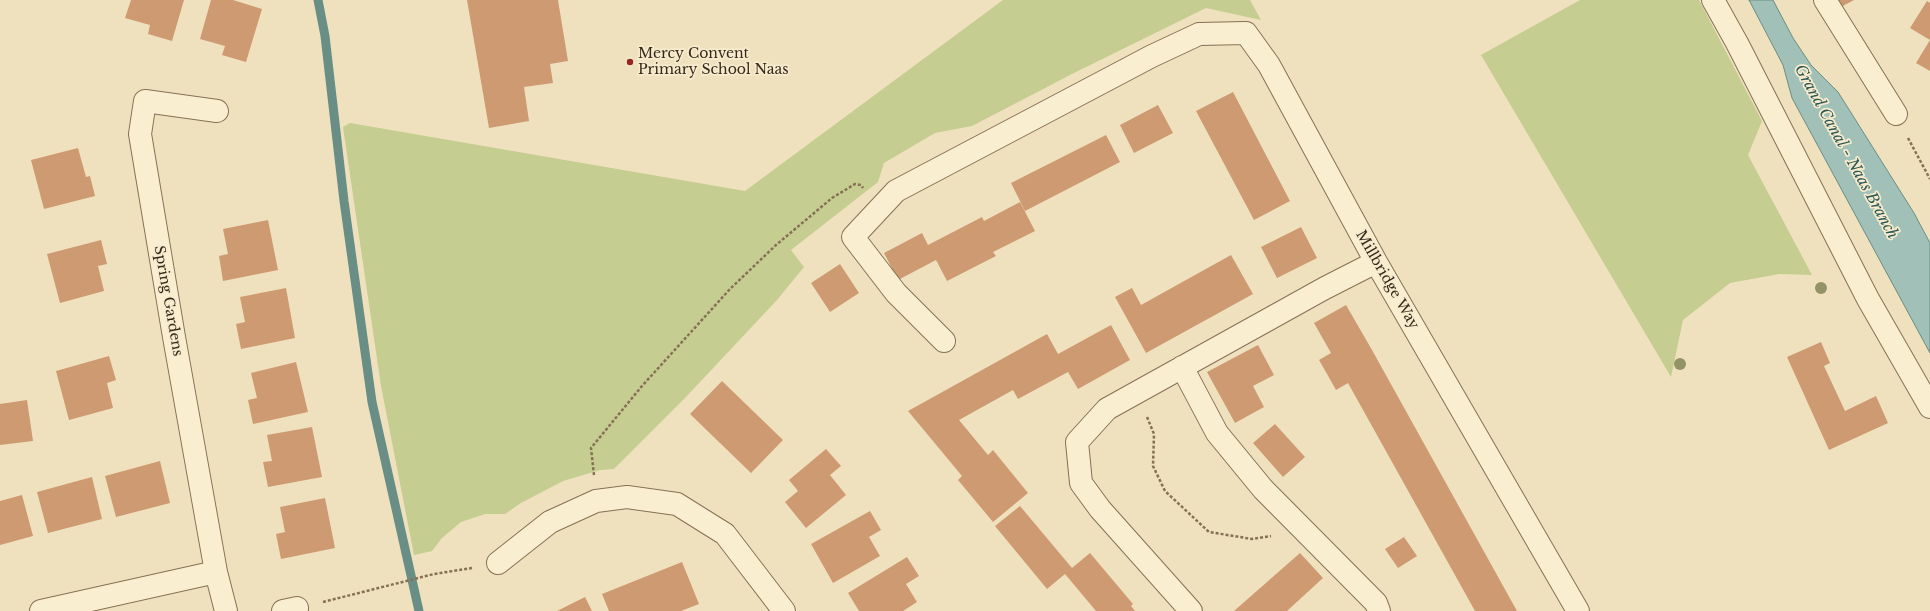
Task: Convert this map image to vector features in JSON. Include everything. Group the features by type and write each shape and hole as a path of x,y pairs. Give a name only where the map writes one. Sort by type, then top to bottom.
{"street":[{"path":"1714,0 1868,299 1930,407"},
{"path":"1825,0 1896,114"},
{"name":"Millbridge Way","path":"879,208 896,191 1152,56 1199,34 1246,33 1269,65 1376,262 1578,611"},
{"name":"Spring Gardens","path":"217,111 145,101 140,134 174,337 216,572 226,611"},
{"path":"879,208 853,237 896,293 944,341"},
{"path":"1191,611 1100,509 1081,483 1077,442 1107,409 1325,288 1376,262"},
{"path":"1182,367 1217,432 1263,489 1376,603 1379,611"},
{"path":"498,564 550,522 596,501 627,497 678,504 725,534 784,611"},
{"path":"41,611 216,572"}],"path":[{"path":"1896,114 1930,179"},
{"path":"596,501 591,448 642,386 730,289 776,245 827,202 855,184 861,185 879,208"},
{"path":"1136,393 1154,434 1153,466 1164,491 1209,532 1252,539 1305,532"},
{"path":"290,610 434,574 498,564"}],"green space":[{"path":"1003,0 1250,0 1261,20 1206,8 1072,74 972,126 935,133 884,163 878,182 791,250 804,267 777,300 685,398 614,469 600,470 563,481 521,503 505,514 485,514 461,522 442,538 432,551 414,555 381,386 343,127 350,123 745,191"},
{"path":"1580,0 1699,0 1762,121 1748,155 1812,275 1779,274 1730,283 1683,320 1671,377 1481,55"}],"water":[{"name":"Grand Canal - Naas Branch","path":"1749,0 1773,0 1793,38 1811,65 1838,92 1914,213 1930,243 1930,353 1792,98 1783,65"}],"building":[{"path":"131,0 184,0 172,41 148,34 150,25 125,18"},
{"path":"211,0 233,0 262,9 246,62 222,55 225,46 200,39"},
{"path":"467,0 558,0 568,61 550,64 553,83 524,87 529,121 489,128"},
{"path":"1816,0 1854,0 1824,16"},
{"path":"1927,1 1930,3 1930,40 1910,28"},
{"path":"1930,40 1930,71 1916,63"},
{"path":"1233,92 1290,201 1254,220 1196,111"},
{"path":"1158,105 1173,133 1134,153 1120,125"},
{"path":"1106,135 1120,162 1025,211 1011,183"},
{"path":"78,148 86,177 90,176 95,196 44,209 31,160"},
{"path":"1020,202 1035,231 993,252 996,256 947,281 936,260 898,280 884,253 922,233 928,245 982,217 984,221"},
{"path":"268,220 278,270 223,281 219,256 228,254 223,229"},
{"path":"1301,227 1317,258 1277,278 1261,247"},
{"path":"101,240 107,264 98,266 104,291 60,303 47,254"},
{"path":"1231,255 1253,294 1146,353 1115,297 1132,288 1141,305"},
{"path":"840,264 859,293 830,312 811,283"},
{"path":"286,288 295,338 241,349 236,324 245,322 240,297"},
{"path":"1346,305 1517,611 1475,611 1348,383 1336,390 1319,360 1331,353 1314,323"},
{"path":"1111,325 1130,360 1078,389 1068,372 1018,399 1013,390 959,420 988,455 993,450 1028,493 993,522 958,480 962,476 908,411 1047,334 1058,354"},
{"path":"1821,342 1830,363 1824,366 1845,411 1876,396 1888,423 1829,450 1787,357"},
{"path":"1258,345 1274,375 1253,386 1264,407 1235,423 1207,372"},
{"path":"109,356 116,380 107,383 113,408 69,420 56,371"},
{"path":"296,362 308,412 253,424 248,400 257,398 251,373"},
{"path":"722,381 783,440 751,473 690,414"},
{"path":"27,400 33,441 0,445 0,404"},
{"path":"1275,424 1305,457 1283,477 1253,443"},
{"path":"312,427 322,477 268,487 263,462 272,461 267,435"},
{"path":"826,449 841,466 830,475 846,495 806,528 785,502 798,491 789,480"},
{"path":"160,461 170,503 116,517 105,476"},
{"path":"92,477 102,519 48,533 37,492"},
{"path":"22,495 33,536 0,545 0,501"},
{"path":"325,498 335,548 281,559 276,534 285,532 280,507"},
{"path":"1020,506 1072,568 1090,553 1133,604 1131,606 1135,611 1096,611 1065,574 1047,589 995,526"},
{"path":"870,511 881,530 869,537 880,556 833,583 811,544"},
{"path":"1404,537 1417,556 1398,568 1385,549"},
{"path":"1300,553 1323,578 1287,611 1234,611"},
{"path":"907,557 919,576 906,584 917,602 903,611 859,611 848,593"},
{"path":"682,562 699,604 681,611 609,611 602,594"},
{"path":"585,597 592,611 557,611"}],"waterway":[{"path":"318,0 325,36 344,201 372,402 419,611"}],"place":[{"name":"Mercy Convent Primary School Naas","path":"630,62"}]}
